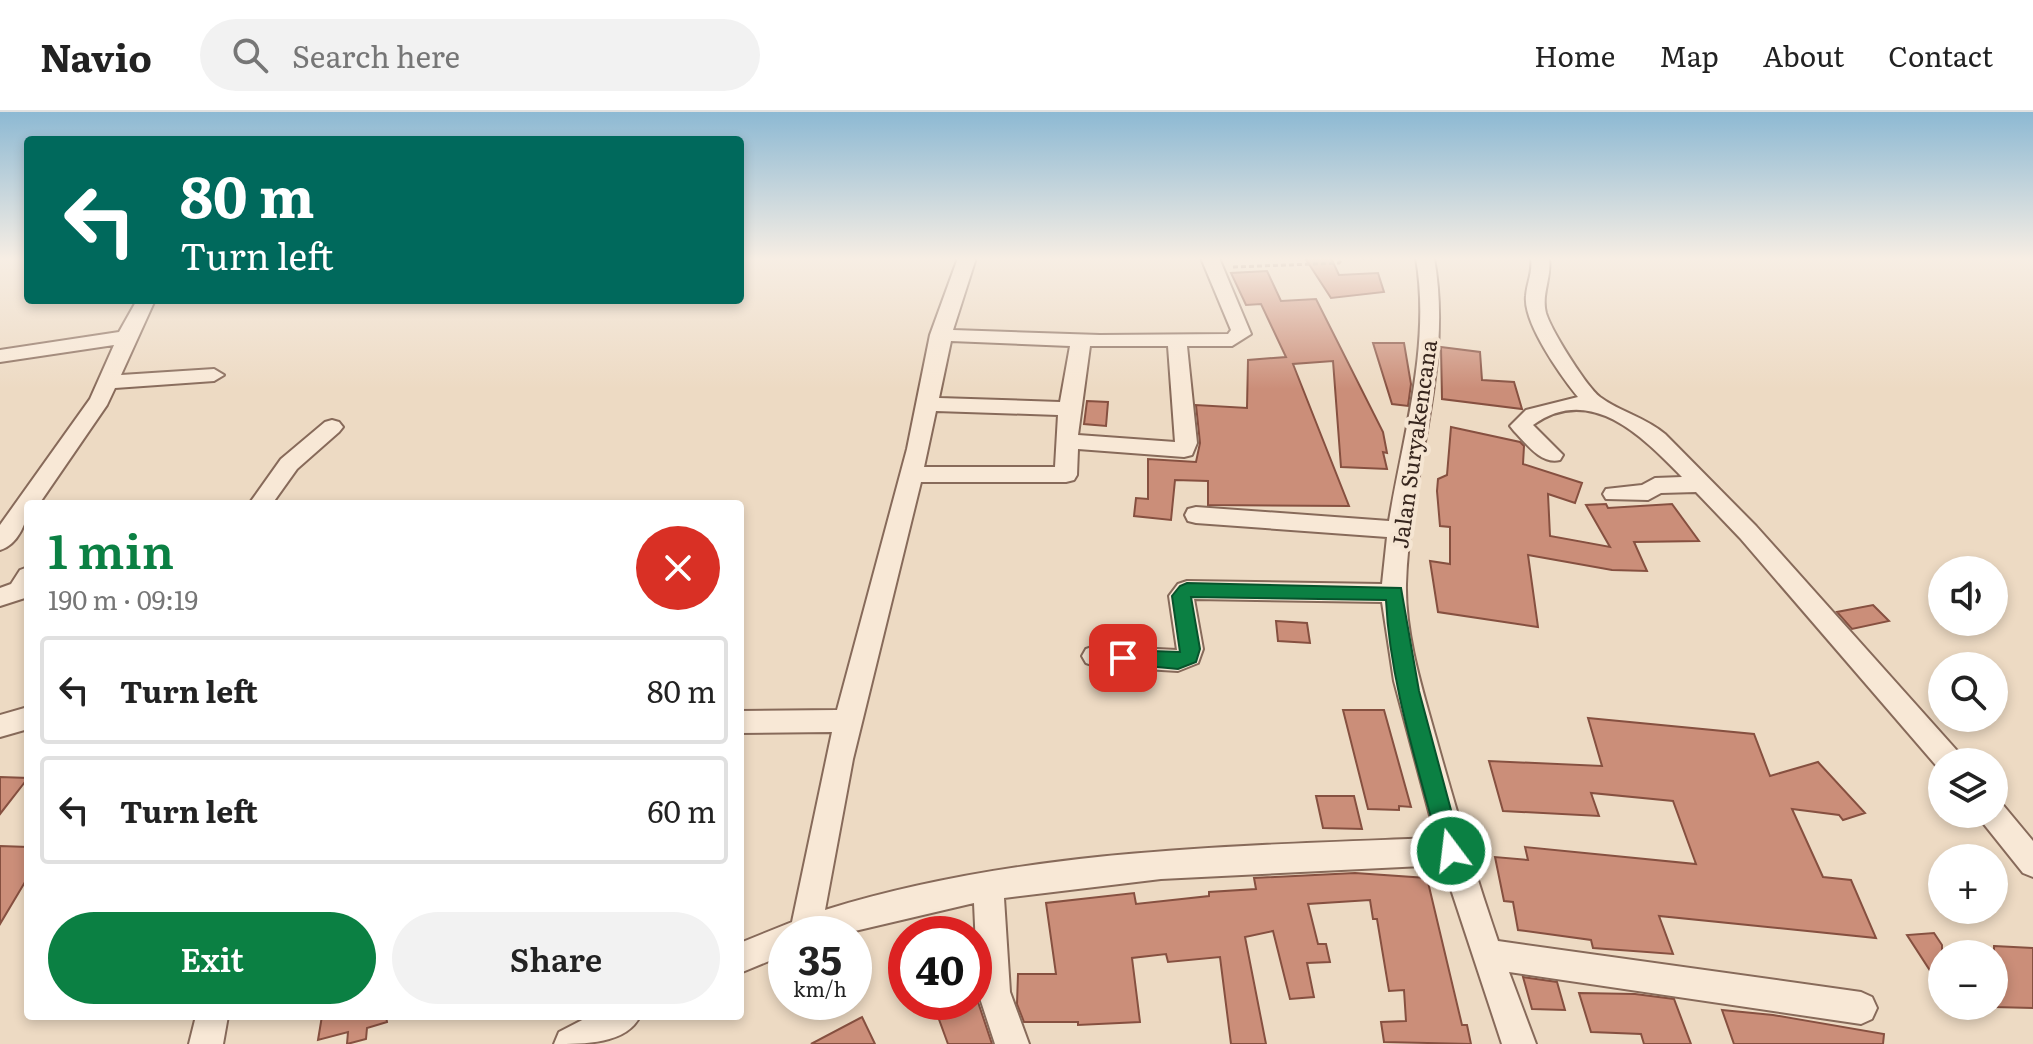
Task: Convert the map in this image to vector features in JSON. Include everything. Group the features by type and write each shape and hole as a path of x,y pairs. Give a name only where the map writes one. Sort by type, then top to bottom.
{"street":[{"path":"802,916 847,721 928,404 940,335 952,301"},
{"path":"940,335 1226,341 1241,334 1228,301"},
{"name":"Jalan Suryakencana","path":"1429,301 1428,356 1400,530 1395,593 1397,626 1409,691 1451,851 1519,1044"},
{"path":"1536,301 1537,315 1572,377 1592,401 1643,427 1701,484 1748,532 1938,748"},
{"path":"31,500 78,435 108,382 126,337 144,304"},
{"path":"0,356 126,337"},
{"path":"911,474 1062,478 1068,470 1069,409 1081,340"},
{"path":"1067,441 1184,450 1186,443 1177,341"},
{"path":"108,382 214,375"},
{"path":"1552,455 1525,432 1521,426 1525,418 1538,411 1570,408 1592,401"},
{"path":"928,404 1069,409"},
{"path":"263,500 289,464 332,427"},
{"path":"1614,494 1645,492 1655,486 1701,484"},
{"path":"0,542 24,509"},
{"path":"1196,515 1400,530"},
{"path":"0,597 24,588"},
{"path":"1095,656 1178,661 1189,656 1181,596 1187,590 1395,593"},
{"path":"0,726 24,719"},
{"path":"744,722 847,721"},
{"path":"2004,828 2033,863"},
{"path":"858,916 988,887 1084,872 1232,859 1451,851"},
{"path":"988,887 994,992 1012,1044"},
{"path":"744,956 768,947"},
{"path":"1488,956 1514,957 1861,1008"},
{"path":"206,1044 211,1020"},
{"path":"571,1044 616,1020"}],"building":[{"path":"1244,301 1317,301 1383,432 1387,469 1341,467 1333,361 1293,364 1349,506 1208,505 1208,481 1175,480 1171,520 1134,516 1136,498 1148,499 1148,459 1196,462 1200,443 1196,405 1247,408 1248,360 1286,357 1261,304 1246,305"},
{"path":"1373,343 1404,343 1411,384 1408,406 1392,404"},
{"path":"1441,347 1480,352 1482,380 1514,382 1522,409 1442,399"},
{"path":"1087,401 1108,402 1106,426 1084,424"},
{"path":"1451,427 1520,442 1524,446 1523,464 1582,483 1575,503 1548,494 1550,536 1610,547 1586,505 1606,504 1608,508 1672,504 1699,541 1634,542 1647,571 1612,570 1528,555 1538,627 1438,612 1430,561 1450,564 1450,527 1440,526 1437,491 1438,479 1447,475"},
{"path":"1873,605 1889,621 1852,629 1837,612"},
{"path":"1276,621 1307,623 1310,643 1278,641"},
{"path":"1343,710 1384,710 1411,807 1399,806 1399,810 1368,809"},
{"path":"1588,718 1754,734 1770,776 1818,762 1865,813 1843,820 1839,815 1792,809 1823,877 1851,880 1876,938 1659,916 1673,954 1593,948 1591,940 1518,930 1513,902 1504,901 1495,857 1528,860 1525,847 1696,864 1673,801 1591,793 1599,816 1503,811 1489,761 1602,766"},
{"path":"0,777 24,778 24,783 0,814"},
{"path":"1316,796 1354,796 1362,829 1323,828"},
{"path":"0,846 24,847 24,884 0,924"},
{"path":"1355,873 1427,878 1462,1025 1467,1025 1471,1044 1384,1042 1381,1022 1406,1021 1404,990 1389,991 1377,919 1373,919 1370,900 1308,904 1318,944 1326,944 1330,962 1307,963 1314,997 1290,999 1273,931 1245,937 1266,1044 1231,1044 1220,957 1168,962 1166,954 1132,958 1140,1022 1078,1025 1078,1022 1024,1022 1017,1004 1018,974 1056,974 1046,903 1134,893 1136,904 1209,896 1209,892 1256,889 1254,878"},
{"path":"1934,933 1939,940 1928,940 1928,967 1907,935"},
{"path":"2008,947 2033,948 2033,1008 2008,1007"},
{"path":"1523,977 1557,982 1565,1010 1532,1009"},
{"path":"1579,993 1635,994 1674,999 1691,1044 1644,1044 1641,1034 1591,1032"},
{"path":"1722,1010 1773,1015 1884,1034 1883,1044 1734,1044"},
{"path":"321,1020 387,1020 367,1028 366,1039 347,1044 348,1032 318,1040"},
{"path":"856,1020 863,1020 875,1044 811,1044"},
{"path":"939,1020 984,1020 992,1044 948,1044"}],"route":[{"path":"1123,658 1178,661 1189,656 1181,596 1187,590 1395,593 1397,626 1409,691 1451,851"}]}
